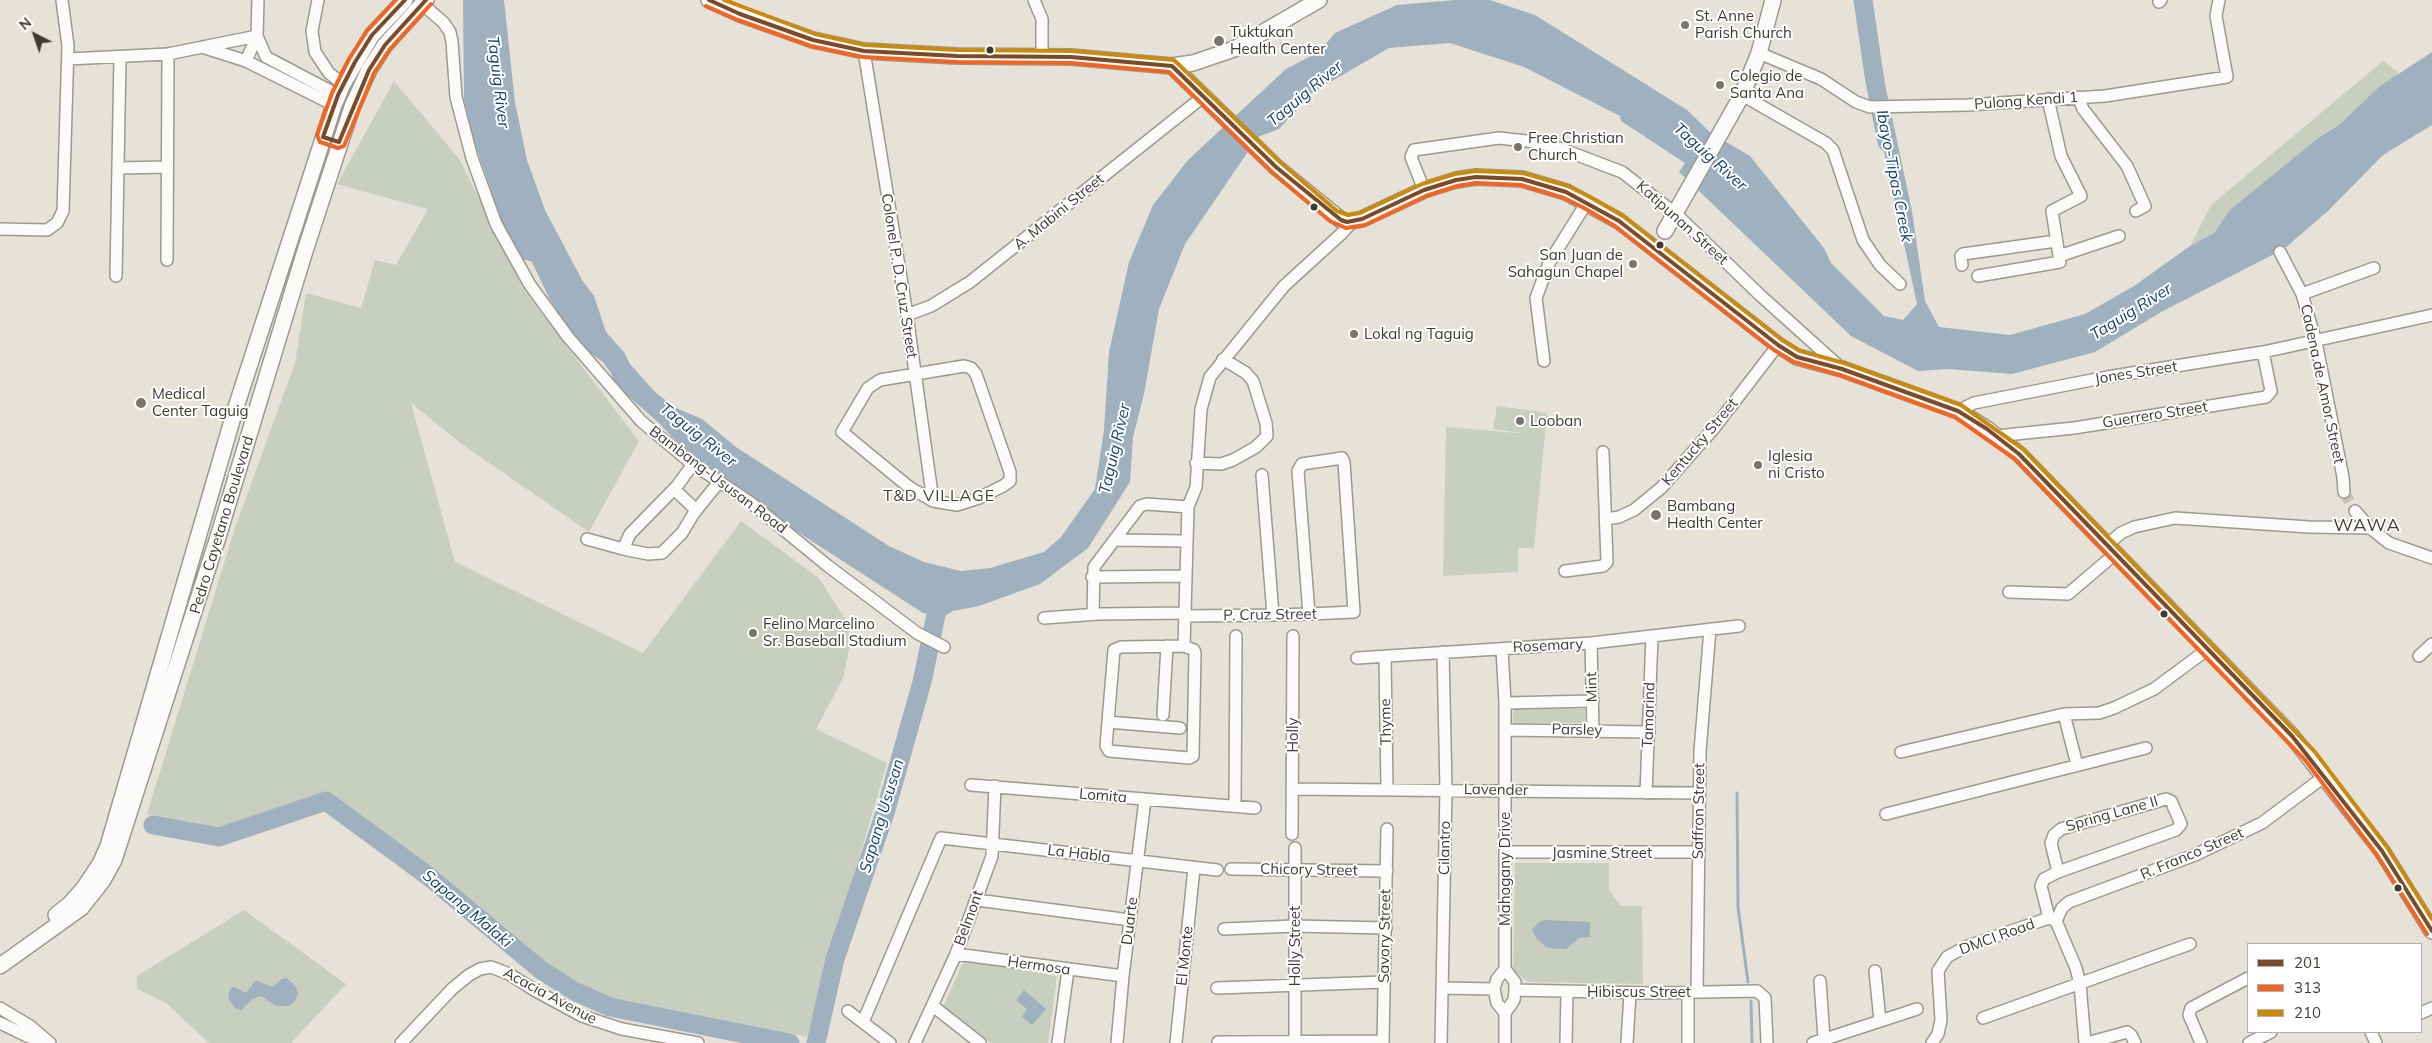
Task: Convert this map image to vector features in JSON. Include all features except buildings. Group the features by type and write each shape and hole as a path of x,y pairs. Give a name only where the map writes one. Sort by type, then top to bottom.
{"main road":[{"name":"Pedro Cayetano Boulevard","path":"0,954 70,904 94,874 103,857 226,441 338,94 372,35 405,0"},
{"path":"709,0 740,14 813,40 864,51 957,56 1042,56 1172,66 1193,63 1234,49 1319,0"},
{"path":"1658,240 1676,214 1742,95 1759,53 1773,0"},
{"name":"Pedro Cayetano Boulevard","path":"0,966 81,908 103,880 114,860 246,447 339,142 369,70 384,45 424,2"},
{"path":"1172,66 1276,167 1334,216 1347,222 1424,190 1456,180 1501,176 1545,185 1587,202 1619,221 1658,240 1778,345 1797,356 1842,369 1958,411 1996,436 2018,454 2292,736 2382,851 2432,931"},
{"path":"323,137 339,142"},
{"path":"226,441 246,447"}],"street":[{"path":"0,229 47,230 58,223 63,211 68,59 67,31 62,0"},
{"path":"246,61 257,36 258,0"},
{"path":"318,0 312,31 315,52 329,73 338,94"},
{"path":"1034,0 1042,20 1042,56"},
{"name":"Pulong Kendi 1","path":"1759,53 1821,79 1856,102 1870,107 2105,96 2228,77 2216,16 2218,0"},
{"name":"Bambang-Ususan Road","path":"424,2 450,32 456,97 472,158 496,224 530,285 568,337 641,421 693,464 751,503 828,566 917,633 940,645"},
{"path":"68,59 168,54 257,36"},
{"path":"257,36 266,57 302,82"},
{"path":"200,47 246,61 338,94"},
{"name":"Colonel P. D. Cruz Street","path":"864,51 907,315 933,502"},
{"path":"167,260 168,54"},
{"path":"116,276 120,57"},
{"path":"1742,95 1826,143 1833,150 1863,240 1880,265 1900,284"},
{"name":"A. Mabini Street","path":"907,315 931,306 970,282 1204,96"},
{"path":"2078,97 2083,109 2127,166 2145,206 2136,211"},
{"path":"1978,276 2060,262 2052,211 2080,196 2061,156 2048,99"},
{"name":"Katipunan Street","path":"1424,190 1411,157 1414,150 1499,138 1543,144 1575,153 1622,172 1676,214 1761,296 1842,369"},
{"path":"118,168 167,167"},
{"path":"1544,361 1536,298 1549,263 1587,202"},
{"path":"1184,646 1188,507 1196,487 1196,463 1201,409 1210,377 1284,286 1353,221"},
{"path":"2059,256 2119,236"},
{"path":"1962,265 1961,256 1963,254 2056,241"},
{"name":"Cadena de Amor Street","path":"2280,252 2302,294 2316,342 2344,492"},
{"path":"2302,294 2374,268"},
{"name":"Jones Street","path":"1958,411 1968,404 2107,377 2316,342 2432,315"},
{"name":"Kentucky Street","path":"1606,519 1618,518 1634,510 1661,488 1715,427 1778,345"},
{"name":"Guerrero Street","path":"1996,436 2074,428 2266,397 2271,391 2263,352"},
{"path":"1196,463 1221,464 1233,460 1256,447 1267,436 1268,430 1253,382 1246,373 1223,359"},
{"path":"964,366 971,368 976,374 1010,472 1010,481 979,498 957,505 933,502 909,487 842,432 844,426 873,384 880,380 914,374 964,366"},
{"path":"1565,571 1605,565 1607,560 1603,452"},
{"name":"P. Cruz Street","path":"1044,618 1093,614 1273,615 1309,614 1354,612 1344,462 1342,458 1337,457 1302,464 1298,471 1309,614"},
{"path":"623,549 630,534 674,489 693,464"},
{"path":"1262,475 1273,615"},
{"path":"587,539 648,554 662,553 682,533 696,510 719,482"},
{"path":"674,489 696,510"},
{"path":"1093,614 1092,578 1094,568 1140,506 1147,504 1188,507"},
{"path":"2355,511 2370,528 2389,543 2432,558"},
{"path":"2009,592 2068,594 2111,549 2121,533 2134,527 2175,518 2309,527 2370,528"},
{"path":"1116,540 1187,542"},
{"path":"1092,578 1186,576"},
{"name":"Rosemary","path":"1357,658 1591,644 1739,626"},
{"name":"Saffron Street","path":"1688,1043 1699,852 1699,792 1710,629"},
{"path":"1236,636 1236,806"},
{"name":"Holly","path":"1292,834 1293,636"},
{"name":"Tamarind","path":"1646,793 1652,636"},
{"name":"Mint","path":"1591,644 1593,730"},
{"path":"2419,656 2432,644"},
{"path":"1163,716 1167,646"},
{"path":"1167,646 1184,646 1194,650 1195,653 1193,756 1189,758 1111,752 1106,746 1114,650 1121,647 1167,646"},
{"name":"Mahogany Drive","path":"1502,649 1505,703 1505,969"},
{"path":"1901,752 2064,714 2099,713 2114,708 2154,689 2208,649"},
{"name":"Cilantro","path":"1441,1043 1446,789 1443,652"},
{"name":"Thyme","path":"1385,656 1386,788"},
{"path":"1505,703 1593,701"},
{"path":"2064,714 2077,765"},
{"path":"1108,722 1180,728"},
{"name":"Parsley","path":"1505,730 1648,732"},
{"path":"1886,814 2146,748"},
{"name":"R. Franco Street","path":"2052,919 2069,902 2195,855 2262,823 2325,776"},
{"name":"Lomita","path":"972,784 1255,808"},
{"name":"Belmont","path":"915,1043 956,954 992,856 995,786"},
{"name":"Lavender","path":"1292,789 1386,788 1646,793 1699,792"},
{"name":"Spring Lane II","path":"2052,919 2041,884 2044,879 2058,872 2176,830 2181,824 2171,801 2166,799 2061,829 2054,835 2051,843 2058,872"},
{"name":"Duarte","path":"1117,1043 1123,976 1145,800"},
{"name":"Savory Street","path":"1383,1042 1387,828"},
{"name":"La Habla","path":"863,1022 941,838 1217,870"},
{"name":"Holly Street","path":"1295,848 1295,1042"},
{"name":"Jasmine Street","path":"1506,852 1699,852"},
{"name":"El Monte","path":"1176,1043 1194,868"},
{"name":"Chicory Street","path":"1231,869 1386,871"},
{"path":"977,900 1130,920"},
{"name":"DMCI Road","path":"1932,1043 1938,1034 1941,1020 1938,971 1947,956 1965,946 2052,919 2076,968 2080,984 2086,1043"},
{"path":"1224,929 1294,926 1386,928"},
{"path":"1983,1018 2190,944"},
{"name":"Hermosa","path":"956,954 1123,976"},
{"name":"Acacia Avenue","path":"401,1043 452,988 480,969 491,967 509,974 536,992 582,1016 622,1029 698,1043"},
{"path":"1505,1013 1497,1003 1494,989 1497,978 1505,969 1515,982 1516,990 1514,1000 1505,1013 1505,1043"},
{"path":"1058,1043 1068,970"},
{"path":"1875,971 1880,1021"},
{"path":"2200,1043 2189,1015 2191,1008 2247,979"},
{"path":"1820,980 1818,1041 1917,1009"},
{"path":"1218,988 1384,982"},
{"path":"1442,988 1494,989"},
{"name":"Hibiscus Street","path":"1516,990 1630,993 1757,991 1762,993 1765,998 1767,1043"},
{"path":"1566,1043 1567,991"},
{"path":"1627,1043 1630,993"},
{"path":"933,1006 980,1043"},
{"path":"0,1008 30,1026 48,1042"},
{"path":"848,1011 890,1043"},
{"path":"0,1023 30,1037 48,1042"},
{"path":"2086,1043 2126,1032 2131,1035 2135,1043"},
{"path":"2249,1043 2269,1033"},
{"path":"1218,1042 1383,1042"}],"green space":[{"path":"2383,61 2399,73 2339,125 2318,138 2231,210 2214,233 2190,246 2211,205"},
{"path":"394,81 460,160 526,293 639,441 589,532 459,442 411,403 455,562 643,653 741,521 819,578 847,622 850,645 843,678 816,729 887,763 807,1037 612,998 554,971 494,925 449,881 326,794 211,830 184,826 147,814 234,531 295,363 306,293 361,308 375,260 396,265 428,209 337,184"},
{"path":"1497,406 1547,413 1534,548 1518,548 1518,572 1443,576 1446,427 1528,434 1493,429"},
{"path":"1513,709 1585,709 1585,723 1513,723"},
{"path":"1515,863 1609,863 1609,890 1621,906 1642,906 1643,984 1528,982 1513,970"},
{"path":"244,910 346,984 291,1043 209,1043 166,1003 137,989 137,976"},
{"path":"964,960 1057,976 1048,1043 991,1043 943,1007"}],"water":[{"name":"Taguig River","path":"463,0 504,0 515,102 527,160 545,210 582,280 594,296 606,332 624,352 630,364 656,393 676,408 702,419 736,447 889,546 924,562 961,571 990,568 1044,552 1061,537 1095,489 1104,430 1109,352 1129,262 1153,205 1188,160 1286,69 1319,52 1335,33 1397,5 1455,0 1490,0 1535,15 1687,110 1711,133 1750,156 1824,248 1831,263 1884,316 1903,320 1917,304 1877,119 1892,117 1912,211 1925,301 1939,327 2010,335 2085,314 2134,286 2190,246 2214,233 2230,210 2318,138 2339,125 2380,86 2432,52 2432,125 2383,155 2329,210 2284,249 2163,311 2095,352 2012,374 1948,369 1918,371 1851,336 1679,172 1685,163 1621,121 1620,116 1524,67 1450,43 1389,48 1313,92 1279,129 1258,137 1185,244 1159,309 1144,394 1133,437 1130,482 1088,548 1040,584 979,606 953,611 943,617 923,613 773,516 725,477 683,449 659,423 620,389 603,362 580,346 549,298 532,262 522,261 508,239 473,138 464,100"},
{"path":"1545,920 1590,922 1590,937 1579,938 1566,949 1547,948 1536,938 1532,930 1539,922"},
{"path":"287,978 296,987 298,994 294,1002 289,1006 276,1006 261,996 251,1000 242,1010 235,1008 228,998 230,989 234,987 246,993 256,980 272,987 282,979"},
{"path":"1024,990 1046,1009 1032,1025 1022,1017 1027,1009 1016,1000"}],"waterway":[{"name":"Ibayo-Tipas Creek","path":"1863,0 1875,82 1887,142"},
{"name":"Sapang Ususan","path":"816,1043 835,959 885,813 922,682 941,591"},
{"path":"1737,793 1738,907 1748,982"},
{"name":"Sapang Malaki","path":"153,825 219,837 326,801 428,876 541,970 574,991 610,1007 790,1043"},
{"path":"1751,1001 1752,1043"}],"tunnel":[{"path":"2344,492 2355,511"}],"transit line":[{"name":"313","path":"396,0 367,31 349,59 332,93 317,135 320,142 338,148 344,146 374,73 390,49 431,4"},
{"name":"201","path":"405,0 372,35 355,62 338,95 323,137 339,142 369,70 385,45 426,0"},
{"name":"201","path":"709,0 740,14 813,40 864,51 957,56 1071,57 1172,66"},
{"name":"210","path":"724,0 815,34 865,45 957,50 1072,51 1174,60 1280,162 1337,211 1348,215 1360,213 1422,184 1455,174 1476,171 1523,173 1568,186 1590,197 1623,216 1782,340 1800,351 1844,363 1961,405 2023,449 2315,752 2387,847 2432,919"},
{"name":"313","path":"706,6 738,20 811,46 863,57 957,62 1071,63 1169,72 1272,172 1330,221 1346,228 1365,225 1426,196 1457,186 1476,183 1521,185 1564,198 1584,208 1615,226 1774,350 1794,362 1840,375 1955,417 2015,459 2305,760 2377,855 2427,934"},
{"name":"201","path":"1172,66 1276,167 1341,220 1347,222 1362,219 1424,190 1456,180 1476,177 1522,179 1566,192 1619,221 1778,345 1797,357 1842,369 1958,411 1987,429 2019,454 2292,736 2382,851 2432,931"}],"place":[{"name":"St. Anne Parish Church","path":"1685,25"},
{"name":"Tuktukan Health Center","path":"1219,41"},
{"name":"Colegio de Santa Ana","path":"1720,85"},
{"name":"Free Christian Church","path":"1518,147"},
{"name":"San Juan de Sahagun Chapel","path":"1633,264"},
{"name":"Lokal ng Taguig","path":"1354,334"},
{"name":"Medical Center Taguig","path":"141,403"},
{"name":"Looban","path":"1520,421"},
{"name":"Iglesia ni Cristo","path":"1758,465"},
{"name":"Bambang Health Center","path":"1656,515"},
{"name":"Felino Marcelino Sr. Baseball Stadium","path":"753,633"}],"district":[{"name":"T&D VILLAGE","path":"939,496"},
{"name":"WAWA","path":"2367,526"}]}
